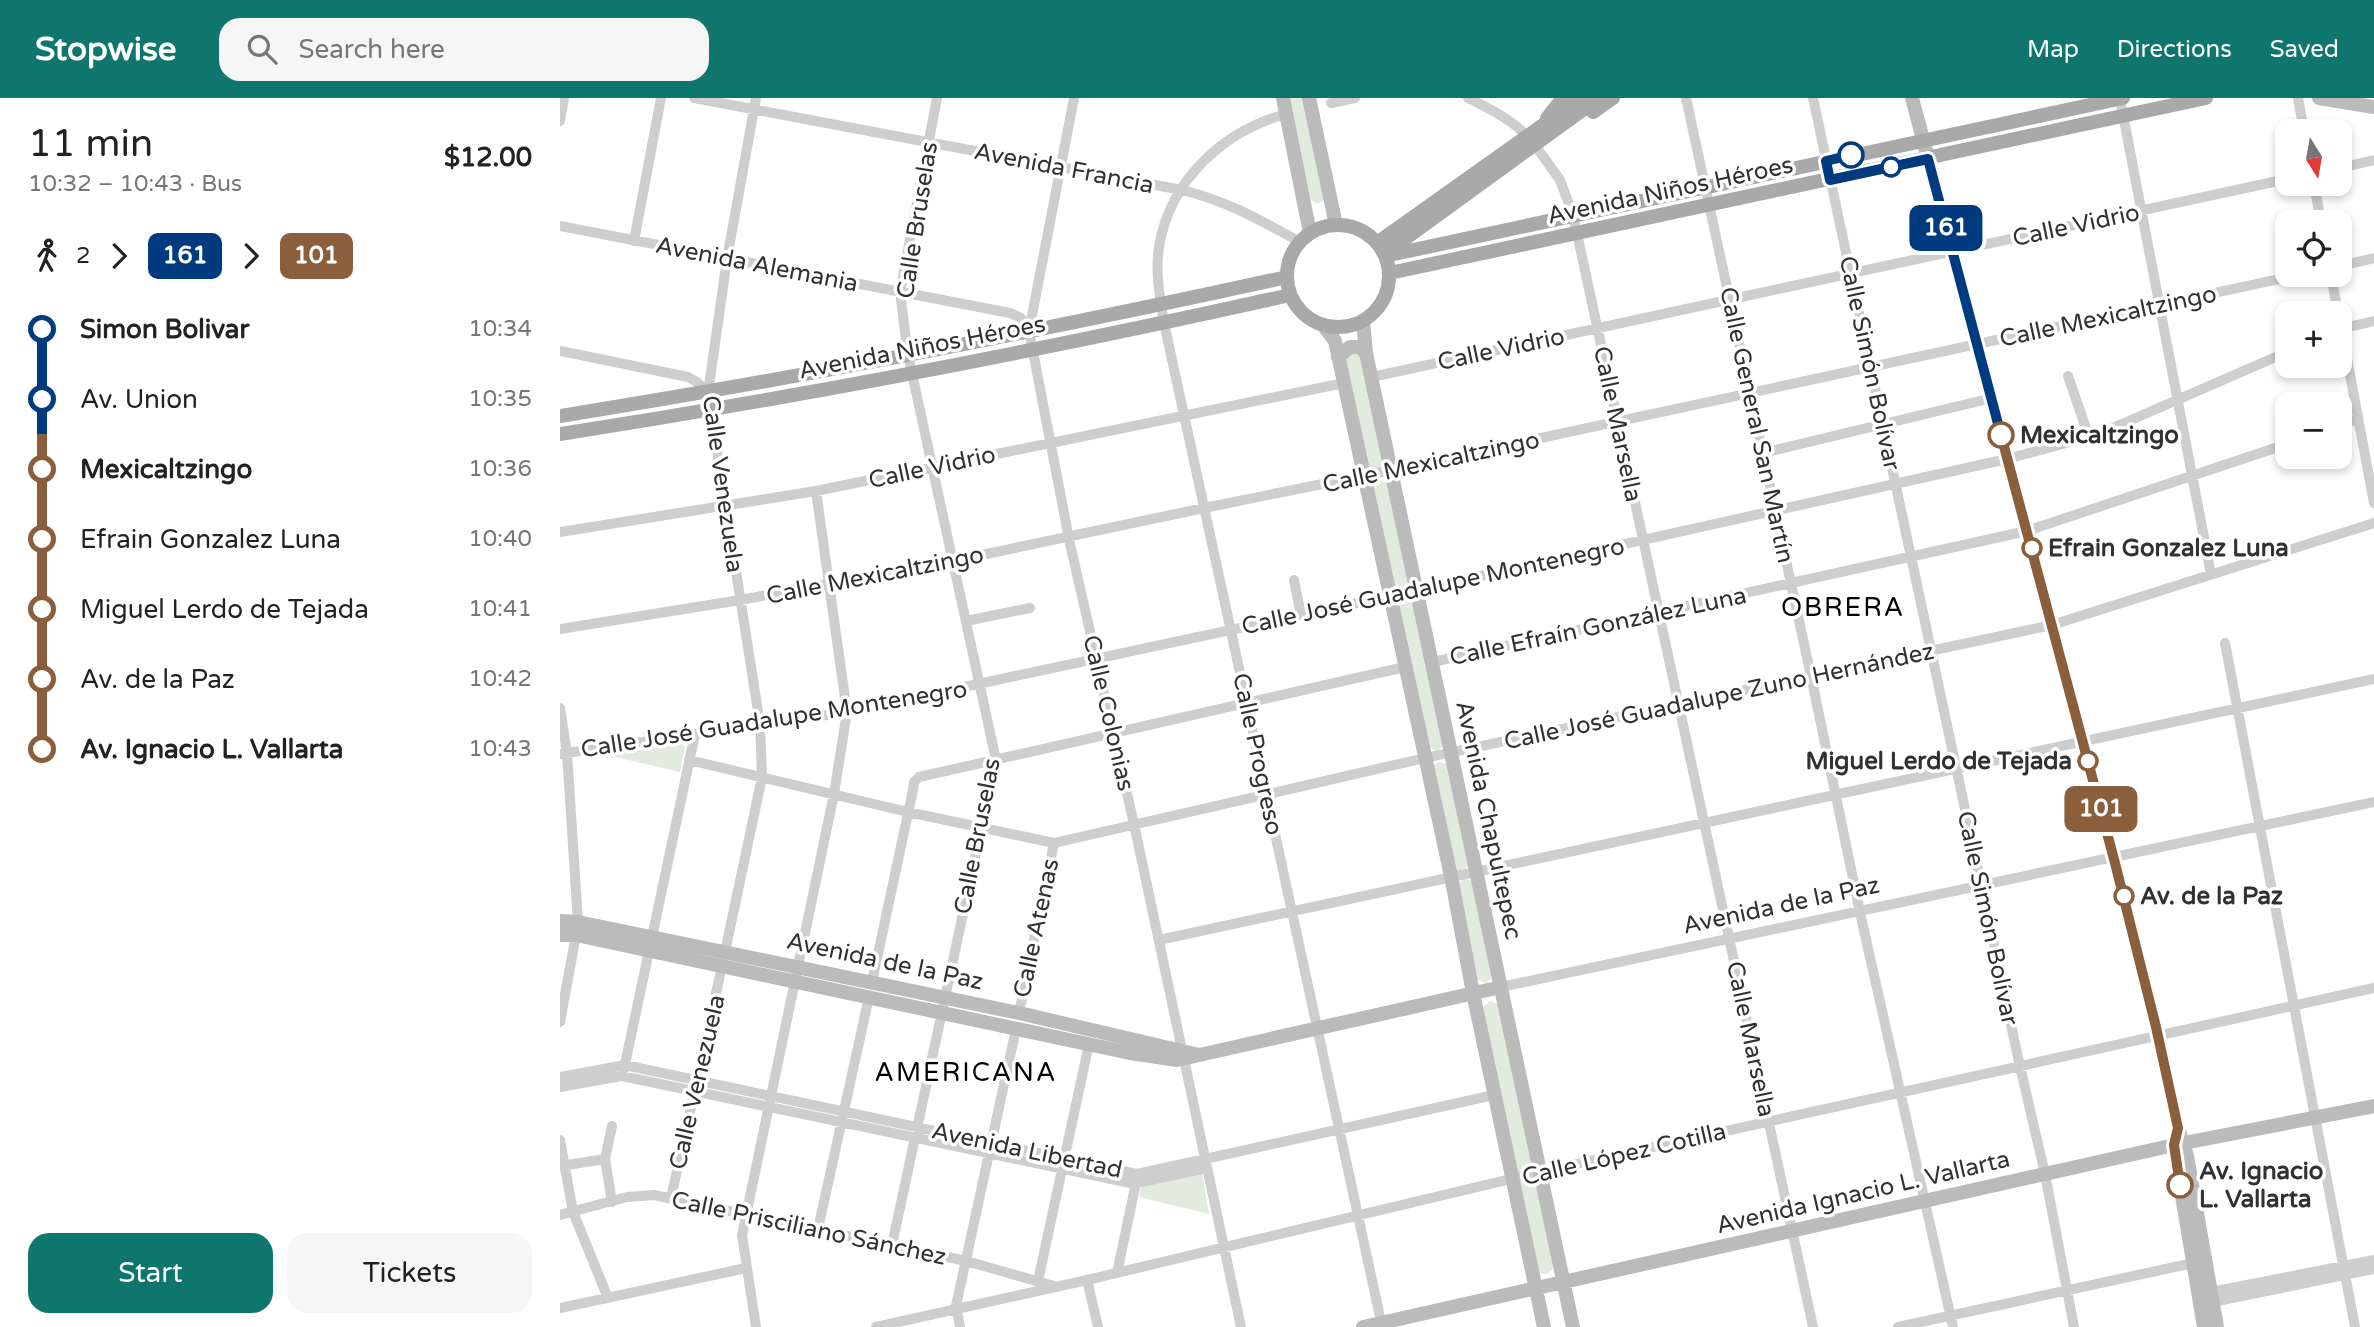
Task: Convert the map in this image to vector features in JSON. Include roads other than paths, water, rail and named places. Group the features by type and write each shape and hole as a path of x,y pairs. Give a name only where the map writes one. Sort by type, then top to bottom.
{"main road":[{"path":"1544,131 1558,102 1563,98"},
{"path":"1382,251 1531,141 1581,98"},
{"path":"1544,131 1599,98"},
{"path":"1544,131 1576,124 1612,98"},
{"name":"Avenida Niños Héroes","path":"1382,251 1573,215 2122,98"},
{"name":"Avenida Niños Héroes","path":"1390,273 2206,98"},
{"path":"1336,225 1360,230 1382,251 1390,273 1389,288 1375,313 1363,321 1343,327 1323,325 1303,314 1290,295 1288,264 1305,237 1336,225"},
{"name":"Avenida Niños Héroes","path":"560,416 708,393 908,355 1287,277"},
{"name":"Avenida Niños Héroes","path":"560,434 710,411 912,373 1290,295"}],"street":[{"path":"560,121 564,98"},
{"path":"634,240 661,98"},
{"name":"Avenida Francia","path":"694,98 1182,190 1213,198 1305,237"},
{"name":"Calle Venezuela","path":"671,1198 762,777 760,724 708,393 727,259 756,98"},
{"name":"Calle Bruselas","path":"892,1245 996,760 908,355 900,292 937,98"},
{"name":"Calle Colonias","path":"1074,98 1030,331 1032,349 1069,536 1159,940 1189,1055 1223,1247 1241,1327"},
{"path":"1283,98 1305,200 1305,237"},
{"path":"1309,98 1336,225"},
{"path":"1331,103 1355,98"},
{"name":"Calle Marsella","path":"1468,98 1506,119 1531,141 1560,180 1573,215 1813,1327"},
{"name":"Calle General San Martín","path":"1686,98 1860,912 1953,1327"},
{"name":"Calle Simón Bolívar","path":"1813,98 2045,1174 2074,1327"},
{"path":"1912,98 2114,858 2158,1036 2178,1128 2205,1298 2204,1327"},
{"path":"2122,98 2211,574"},
{"path":"2298,98 2302,119"},
{"path":"2319,98 2374,104"},
{"path":"2364,98 2374,104"},
{"name":"Calle Progreso","path":"1286,114 1248,127 1228,139 1195,170 1165,226 1160,245 1158,280 1164,323 1381,1325"},
{"path":"2352,165 2374,160"},
{"name":"Calle Vidrio","path":"1371,377 2275,182"},
{"path":"1305,200 1311,205 1319,206 1326,202 1329,195"},
{"name":"Avenida Alemania","path":"560,226 1010,313 1021,318 1030,331"},
{"path":"2352,263 2374,258"},
{"name":"Calle Mexicaltzingo","path":"560,629 829,585 953,561 1364,476 2275,280"},
{"name":"Avenida Chapultepec","path":"1363,321 1371,377 1573,1327"},
{"path":"2352,324 2374,321"},
{"name":"Avenida Chapultepec","path":"1323,325 1335,341 1451,876 1472,993 1544,1327"},
{"path":"1338,357 1350,346 1359,347 1366,353"},
{"path":"560,351 688,377 708,393"},
{"name":"Calle José Guadalupe Montenegro","path":"564,753 847,712 1231,631 2007,459 2090,437 2275,357"},
{"path":"2068,376 2090,437"},
{"path":"2350,378 2358,419 2370,455 2374,503"},
{"name":"Calle Vidrio","path":"560,532 816,491 1344,383"},
{"path":"1763,453 1992,398"},
{"path":"2352,421 2358,419"},
{"name":"Calle Efraín González Luna","path":"1433,662 2027,531 2275,448"},
{"path":"756,1327 742,1245 745,1213 834,794 847,712 816,491"},
{"name":"Calle José Guadalupe Zuno Hernández","path":"689,760 908,813 1054,843 1425,758 2052,625 2374,523"},
{"path":"1294,580 1301,615"},
{"path":"966,621 1030,608"},
{"path":"2225,643 2355,1327"},
{"path":"872,982 914,782 919,777 1405,667"},
{"path":"1159,940 2374,679"},
{"path":"560,708 577,929 560,1022"},
{"path":"622,1076 695,734"},
{"name":"Avenida de la Paz","path":"724,959 794,981 1130,1053 1189,1055 2374,802"},
{"name":"Calle Atenas","path":"1019,1013 1054,843"},
{"name":"Avenida de la Paz","path":"560,921 577,929 724,959 797,966 945,997 1189,1055"},
{"name":"Avenida de la Paz","path":"560,935 577,929"},
{"name":"Calle López Cotilla","path":"876,1327 1058,1287 1540,1172 2374,988"},
{"path":"818,1229 869,997"},
{"name":"Calle Atenas","path":"960,1327 956,1310 1016,1028"},
{"path":"1038,1281 1089,1044"},
{"name":"Avenida Libertad","path":"560,1077 625,1065 917,1127 990,1148 1136,1180 1494,1095"},
{"name":"Avenida Libertad","path":"560,1087 622,1076 915,1138 990,1148"},
{"name":"Avenida Ignacio L. Vallarta","path":"1363,1327 2179,1144 2374,1106"},
{"path":"611,1126 605,1159 612,1202"},
{"path":"560,1140 562,1166 573,1212 608,1298"},
{"path":"562,1166 605,1159"},
{"path":"1117,1273 1136,1180"},
{"name":"Calle Prisciliano Sánchez","path":"560,1215 640,1195 671,1198 966,1261 1058,1287"},
{"path":"2205,1298 2344,1270 2374,1260"},
{"path":"1898,1327 2199,1261"},
{"path":"560,1308 746,1268"},
{"path":"2344,1270 2374,1269"},
{"path":"1087,1280 1098,1327"},
{"path":"2205,1298 2217,1327"}],"place":[{"name":"Mexicaltzingo","path":"2001,435"},
{"name":"Efrain Gonzalez Luna","path":"2032,548"},
{"name":"Miguel Lerdo de Tejada","path":"2088,761"},
{"name":"Av. de la Paz","path":"2124,896"},
{"name":"Av. Ignacio L. Vallarta","path":"2180,1185"}],"district":[{"name":"OBRERA","path":"1843,607"},
{"name":"AMERICANA","path":"966,1072"}]}
